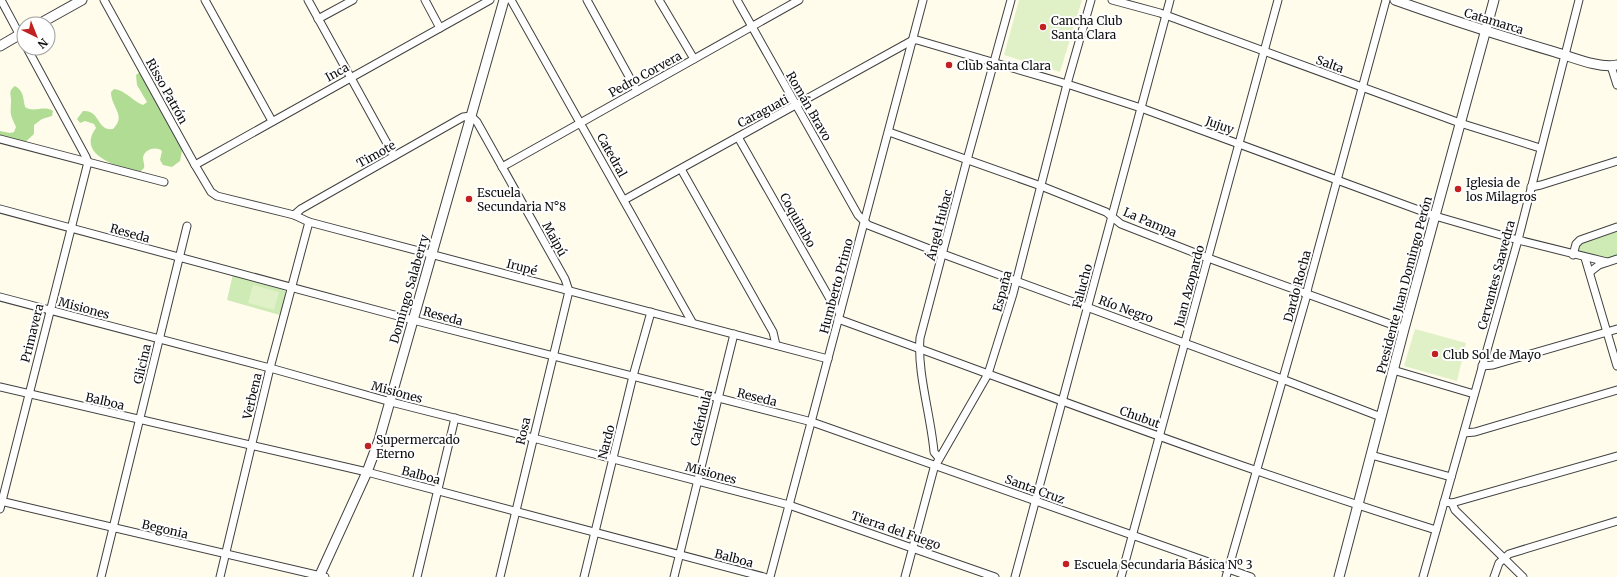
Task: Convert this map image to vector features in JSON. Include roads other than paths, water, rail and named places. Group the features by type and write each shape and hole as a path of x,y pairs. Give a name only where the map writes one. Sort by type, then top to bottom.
{"street":[{"path":"1,0 16,25"},
{"path":"53,16 82,0"},
{"name":"Risso Patrón","path":"104,0 211,192"},
{"path":"205,0 272,121"},
{"path":"308,0 394,156"},
{"path":"318,19 354,0"},
{"path":"425,0 440,28"},
{"name":"Inca","path":"195,165 490,0"},
{"name":"Domingo Salaberry","path":"321,577 375,453 391,402 431,254 504,0"},
{"name":"Catedral","path":"511,0 692,322"},
{"path":"587,0 637,91"},
{"path":"659,0 694,58"},
{"name":"Román Bravo","path":"737,0 858,215 864,222"},
{"name":"Pedro Corvera","path":"502,167 799,0"},
{"name":"Humberto Primo","path":"770,577 923,0"},
{"name":"Ángel Hubac","path":"939,458 934,452 919,348 920,338 1011,0"},
{"name":"España","path":"905,577 935,465 988,374 1016,280 1067,84 1091,0"},
{"name":"Salta","path":"1112,0 1166,16 1460,123 1540,148"},
{"name":"Falucho","path":"1015,577 1170,0"},
{"name":"Juan Azopardo","path":"1121,577 1278,0"},
{"name":"Dardo Rocha","path":"1226,577 1307,293 1361,87 1386,0"},
{"name":"Catamarca","path":"1395,0 1485,32 1564,55 1607,66 1614,66"},
{"name":"Presidente Juan Domingo Perón","path":"1339,577 1404,329 1494,0"},
{"name":"Cervantes Saavedra","path":"1423,577 1518,240 1540,148 1579,0"},
{"path":"0,46 16,39"},
{"name":"Jujuy","path":"913,40 994,62 1141,108 1435,216 1573,255 1607,262"},
{"name":"Caraguati","path":"624,200 913,40"},
{"path":"31,56 88,162"},
{"path":"1614,66 1617,85"},
{"name":"Timote","path":"294,215 301,209 463,117 471,116"},
{"name":"Maipú","path":"471,116 477,122 565,279 569,291"},
{"name":"La Pampa","path":"889,132 1041,186 1106,212 1121,224 1260,278 1307,293 1404,329"},
{"name":"Coquimbo","path":"738,137 839,315"},
{"path":"0,139 164,182"},
{"path":"1531,187 1617,161"},
{"name":"Primavera","path":"1,504 49,310 88,162"},
{"path":"680,169 773,332 776,344"},
{"name":"Irupé","path":"211,192 222,198 294,215 309,222 776,344 828,359"},
{"name":"Reseda","path":"0,209 413,320 812,422"},
{"name":"Verbena","path":"220,577 270,368 309,222"},
{"name":"Río Negro","path":"864,222 875,228 943,254 1381,417"},
{"name":"Glicina","path":"101,577 187,226"},
{"path":"1573,255 1576,244 1580,240 1617,227"},
{"path":"1585,258 1617,366"},
{"path":"1590,272 1599,265 1617,259"},
{"name":"Rosa","path":"500,577 569,291"},
{"name":"Misiones","path":"0,297 270,368 391,402 613,458 789,505"},
{"name":"Nardo","path":"584,577 633,376 651,312"},
{"name":"Chubut","path":"839,315 919,348 1159,436 1357,505 1436,530"},
{"path":"1482,366 1493,365 1617,330"},
{"name":"Caléndula","path":"674,577 734,334"},
{"path":"1393,370 1474,394"},
{"name":"Balboa","path":"0,387 252,447 367,472 764,577"},
{"path":"1464,433 1475,432 1617,390"},
{"path":"417,577 455,418"},
{"name":"Santa Cruz","path":"812,422 1251,577"},
{"path":"1371,455 1451,477"},
{"path":"1444,502 1452,503 1617,456"},
{"path":"1452,503 1454,510 1523,577"},
{"name":"Begonia","path":"1,504 114,528 321,577"},
{"name":"Tierra del Fuego","path":"789,505 995,577"},
{"path":"1494,577 1499,563 1509,554 1617,522"}],"place":[{"name":"Cancha Club Santa Clara","path":"1043,27"},
{"name":"Club Santa Clara","path":"949,65"},
{"name":"Iglesia de los Milagros","path":"1458,189"},
{"name":"Escuela Secundaria N°8","path":"469,199"},
{"name":"Club Sol de Mayo","path":"1435,354"},
{"name":"Supermercado Eterno","path":"368,446"},
{"name":"Escuela Secundaria Básica Nº 3","path":"1066,564"}]}
